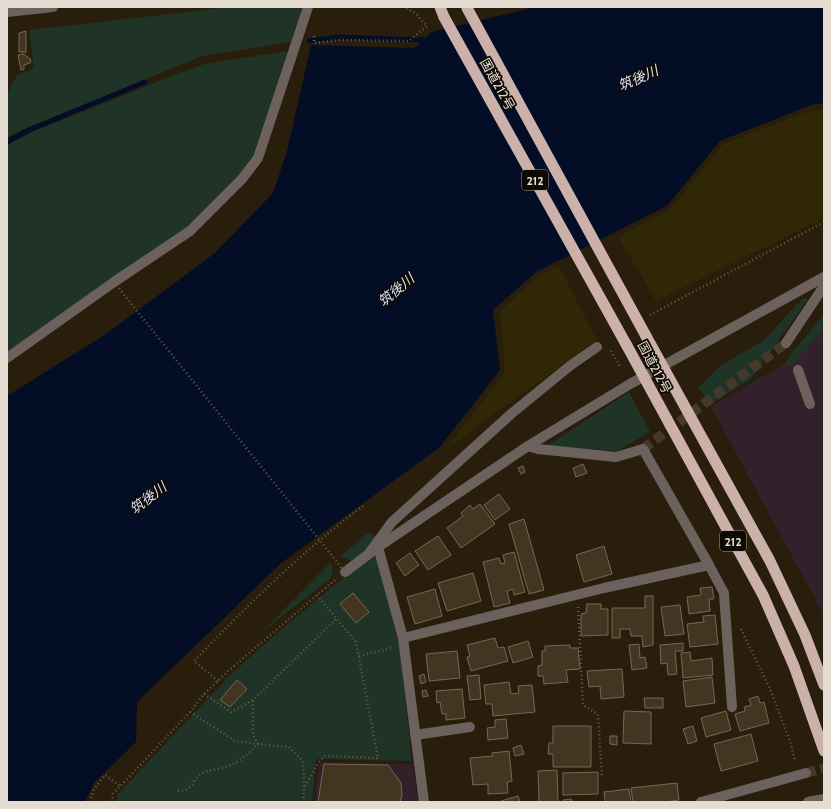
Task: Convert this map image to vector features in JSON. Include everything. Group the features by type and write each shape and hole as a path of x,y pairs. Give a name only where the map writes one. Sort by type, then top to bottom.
{"highway":[{"name":"国道212号","path":"466,8 770,561 805,635 824,685"},
{"name":"国道212号","path":"442,12 644,376 728,534 763,595 794,666 823,748"}],"street":[{"path":"7,12 53,7"},
{"path":"7,358 114,282 190,231 242,179 258,158 308,7"},
{"path":"345,572 378,547 528,446 644,376 824,277"},
{"path":"786,343 824,286"},
{"path":"366,556 392,522 510,414 571,365 597,347"},
{"path":"798,370 810,404"},
{"path":"528,446 538,450 616,457 643,449 717,577 724,593 732,707"},
{"path":"378,547 403,642 424,802"},
{"path":"403,642 577,595 709,565"},
{"path":"415,734 470,727"},
{"path":"701,802 803,774"},
{"path":"808,802 824,799"}],"path":[{"path":"314,32 314,43 339,40 409,41 428,26 415,13 404,7"},
{"path":"661,309 824,222"},
{"path":"112,802 113,794 190,712 204,694 345,572 114,282"},
{"path":"611,352 622,369"},
{"path":"218,681 194,661 246,606 298,558 336,526 363,506"},
{"path":"304,788 320,760 325,756 378,758 356,642 318,595"},
{"path":"577,595 583,705 598,714 602,778"},
{"path":"204,694 231,712 253,700 336,619"},
{"path":"740,628 770,689 803,774"},
{"path":"359,656 403,642"},
{"path":"253,700 253,735 258,744"},
{"path":"190,712 235,741 289,747 303,761 304,788 302,802"},
{"path":"178,791 189,788 194,784 197,777 202,774 224,768 238,762 258,744"},
{"path":"90,802 94,789 105,775 120,786"}],"shaded area":[{"path":"824,319 824,620 817,602 711,407 792,359"},
{"path":"319,762 413,764 418,802 315,802"}],"green space":[{"path":"231,7 303,7 291,42 202,56 7,137 7,94 17,75 34,69 29,30"},
{"path":"288,51 255,155 238,178 186,228 7,352 7,145 32,132 204,64"},
{"path":"802,299 808,299 751,379 710,404 698,388 719,367 764,340"},
{"path":"824,314 824,328 795,363 783,367 789,357"},
{"path":"629,392 650,432 617,451 547,446"},
{"path":"369,532 376,538 358,559 351,561 341,556"},
{"path":"376,551 400,650 412,761 316,759 312,802 117,802 117,795 230,675 290,622"},
{"path":"330,563 333,570 331,578 263,631"}],"sand":[{"path":"824,109 824,218 656,301 618,237 671,208 723,144 809,111"},
{"path":"559,266 597,340 446,449 505,372 500,311 538,276"}],"water":[{"name":"筑後川","path":"536,7 824,7 824,103 811,105 720,141 667,206 536,272 493,310 500,370 440,447 280,564 137,702 136,742 94,783 85,802 7,802 7,396 106,334 215,253 273,193 287,151 311,45 415,48 432,32"}],"building":[{"path":"26,31 26,52 19,52 19,33"},
{"path":"24,54 31,60 30,63 24,65 24,69 21,70 18,55"},
{"path":"583,464 587,473 576,477 573,468"},
{"path":"523,466 525,472 521,474 518,468"},
{"path":"499,494 510,509 495,520 484,505"},
{"path":"480,504 495,524 461,548 447,528 463,516 461,513 470,505 473,509"},
{"path":"524,519 544,590 529,594 509,524"},
{"path":"438,536 451,555 428,570 415,551"},
{"path":"604,546 612,574 584,582 576,555"},
{"path":"514,552 525,592 514,595 513,589 507,591 510,603 494,607 483,562 499,558 501,564 505,563 503,555"},
{"path":"410,553 419,565 405,576 396,563"},
{"path":"473,573 481,601 447,611 438,583"},
{"path":"712,587 714,599 709,599 710,611 689,614 687,597 701,595 700,588"},
{"path":"435,589 442,616 415,624 407,597"},
{"path":"353,593 369,612 356,623 340,604"},
{"path":"645,596 653,596 653,645 643,647 642,636 631,636 630,629 620,629 620,638 612,638 612,608 645,608"},
{"path":"587,604 601,604 601,609 608,609 608,635 581,636 581,614 586,613"},
{"path":"680,605 684,634 665,636 661,607"},
{"path":"715,615 718,644 690,647 687,624 704,622 703,616"},
{"path":"495,638 498,648 504,647 508,661 471,671 467,657 470,656 467,645"},
{"path":"528,641 533,657 513,663 508,647"},
{"path":"683,643 683,651 675,651 677,674 668,675 667,663 661,664 660,645"},
{"path":"639,644 640,658 645,657 647,668 632,670 629,645"},
{"path":"570,645 570,648 578,648 580,669 566,670 568,682 544,684 543,676 538,676 538,666 542,665 542,651 545,651 545,646"},
{"path":"457,651 460,678 429,681 426,654"},
{"path":"690,652 691,661 712,658 713,675 683,678 681,653"},
{"path":"622,669 624,697 601,699 600,686 589,687 587,671"},
{"path":"424,674 426,682 421,684 419,676"},
{"path":"479,675 481,699 470,700 467,676"},
{"path":"712,677 715,703 686,707 683,681"},
{"path":"237,680 247,689 230,707 220,700"},
{"path":"509,682 511,694 519,693 518,686 532,685 535,712 493,716 492,704 486,704 484,685"},
{"path":"462,689 465,718 446,720 446,714 442,714 440,702 437,703 436,691"},
{"path":"426,690 428,696 423,697 422,691"},
{"path":"758,696 760,703 764,702 769,723 740,731 735,714 745,711 744,707 751,705 749,699"},
{"path":"644,698 663,698 663,708 645,708"},
{"path":"624,711 651,712 651,744 623,743"},
{"path":"726,711 731,730 706,737 701,718"},
{"path":"506,719 508,738 488,740 487,728 495,727 495,720"},
{"path":"553,726 591,726 591,767 553,767 553,754 548,754 549,743 553,743"},
{"path":"693,726 697,741 688,744 683,729"},
{"path":"751,734 758,761 721,771 714,744"},
{"path":"610,736 617,736 617,745 610,744"},
{"path":"521,745 524,754 515,756 513,748"},
{"path":"509,751 512,781 507,782 508,793 488,794 488,784 473,785 470,758 493,756 492,753"},
{"path":"324,764 388,765 401,783 402,796 400,802 318,802"},
{"path":"557,770 558,802 539,802 538,771"},
{"path":"598,772 598,794 563,795 563,773"},
{"path":"677,783 679,800 665,802 633,802 631,788"},
{"path":"629,789 631,802 605,802 604,792"},
{"path":"518,796 520,802 501,801"},
{"path":"571,799 572,802 563,802 563,800"}],"waterway":[{"path":"309,41 339,37 422,40 429,42"},
{"path":"7,142 29,130 145,82"}],"tunnel":[{"path":"643,449 786,343"},
{"path":"806,773 824,768"}]}
